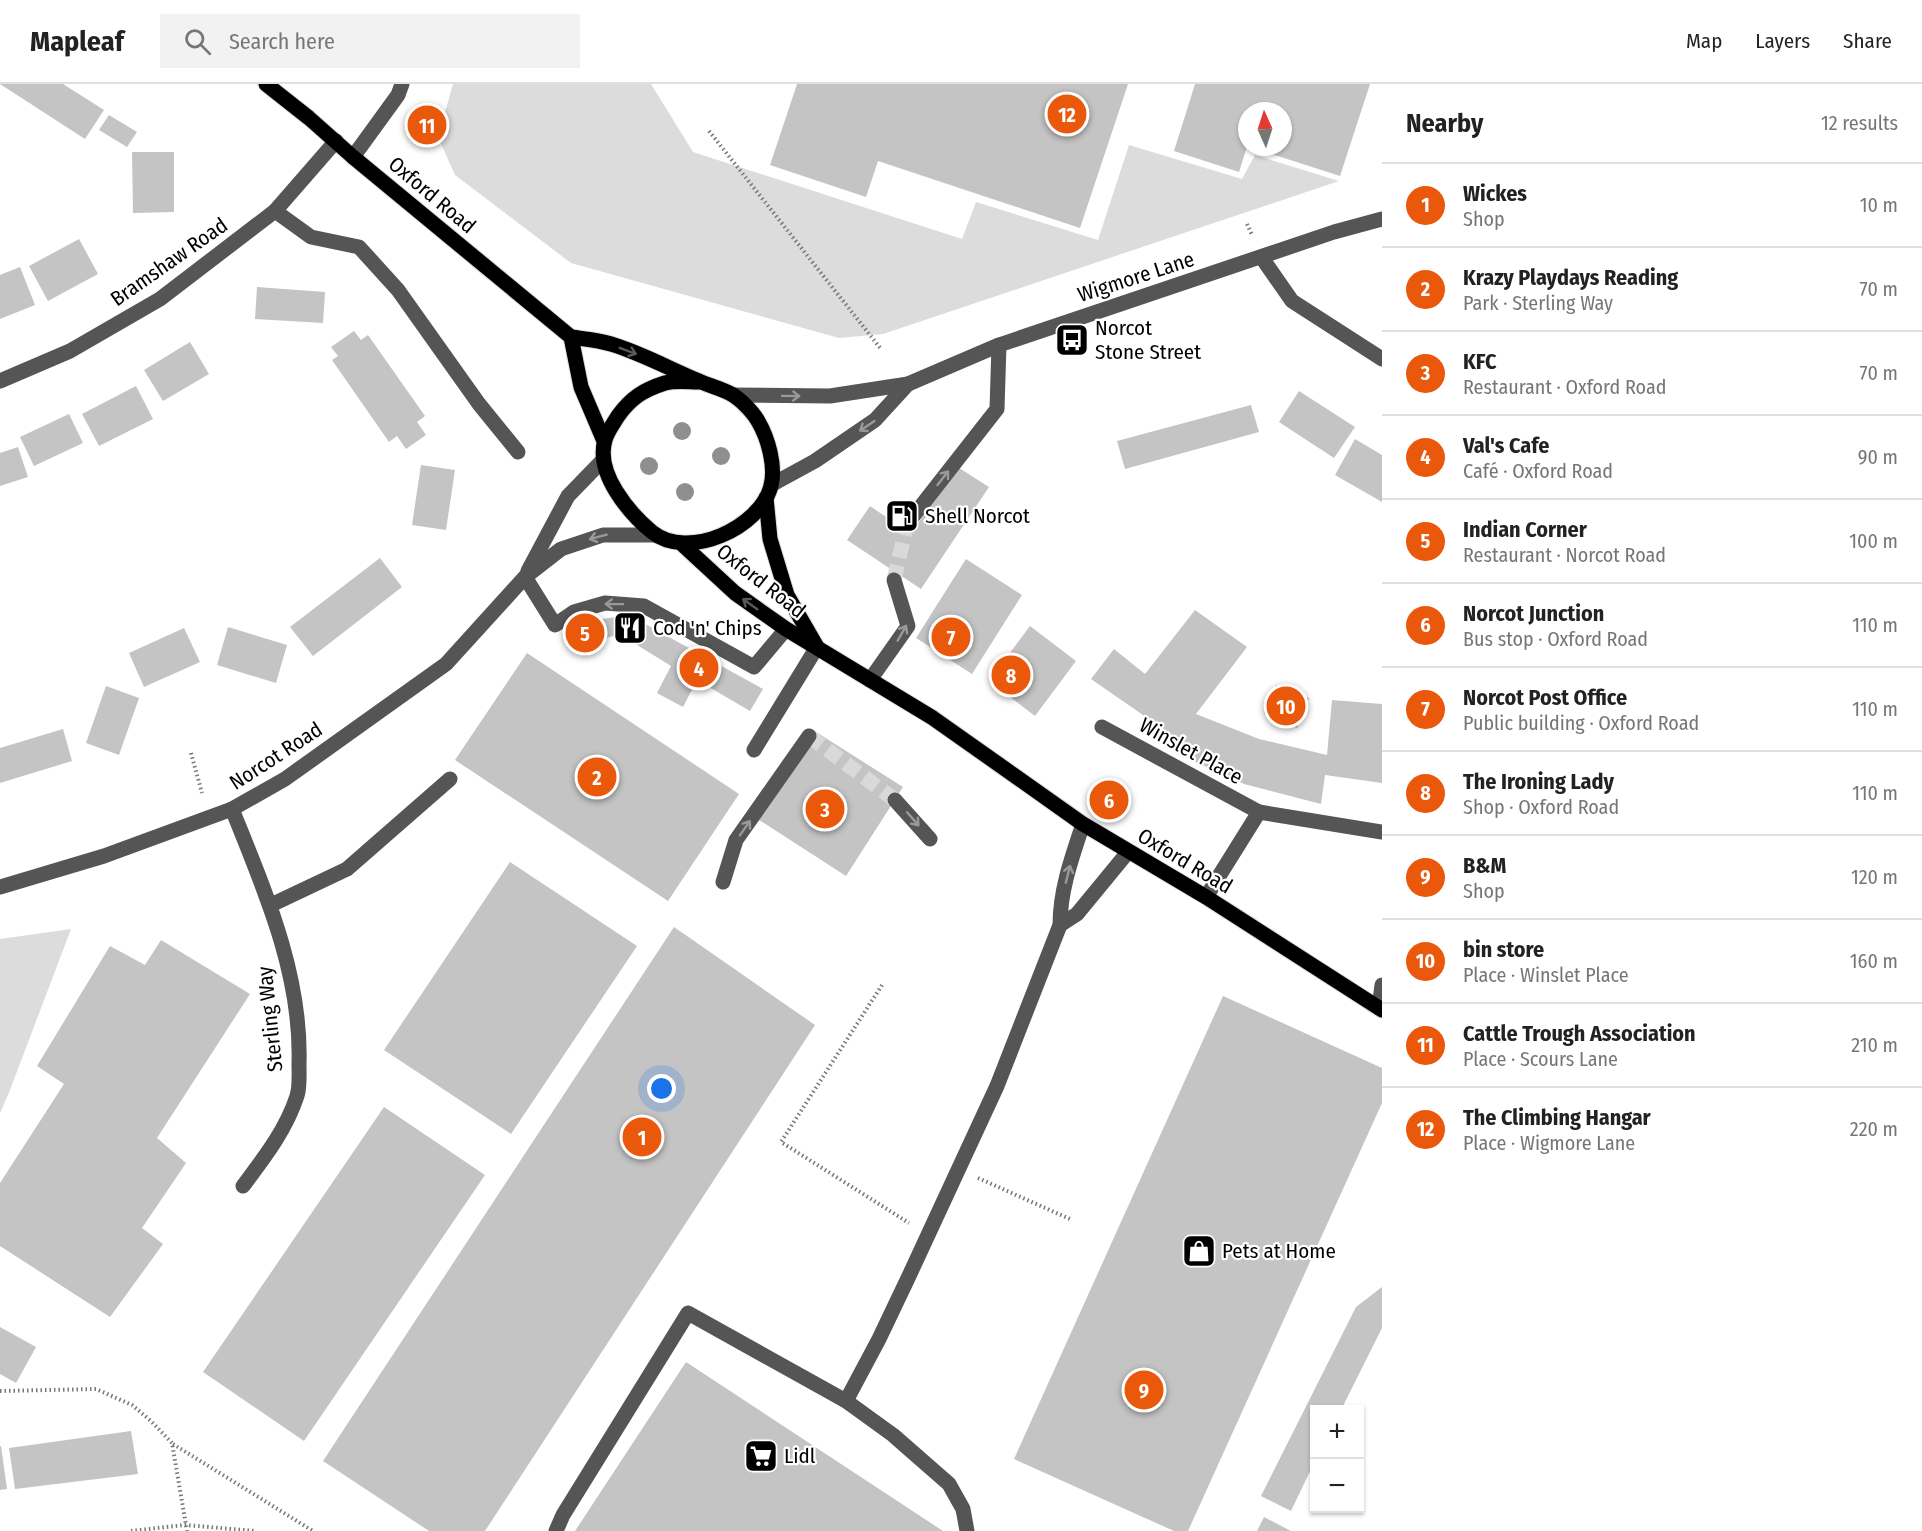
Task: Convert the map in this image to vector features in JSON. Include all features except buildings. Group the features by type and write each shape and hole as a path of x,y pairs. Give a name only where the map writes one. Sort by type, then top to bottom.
{"main road":[{"name":"Oxford Road","path":"266,84 571,337 611,344 701,382"},
{"path":"571,337 581,387 604,441"},
{"path":"667,382 701,382 733,395 758,419 771,450 769,491 755,513 728,532 701,543 683,545 656,535 637,520 624,504 603,460 604,441 616,419 635,396 667,382"},
{"name":"Oxford Road","path":"769,491 770,540 787,595 817,647"},
{"name":"Oxford Road","path":"683,545 735,593 786,629 964,738 1083,824 1206,897 1381,1009"}],"street":[{"path":"353,157 398,95 402,84"},
{"name":"Bramshaw Road","path":"0,381 70,351 160,299 275,211 336,141"},
{"path":"275,211 310,237 359,247 399,290 479,404 518,452"},
{"name":"Wigmore Lane","path":"733,395 830,396 908,384 999,345 1334,232 1382,219"},
{"path":"1262,258 1292,301 1382,359"},
{"path":"907,524 997,409 999,345"},
{"name":"Wigmore Lane","path":"769,491 875,420 908,384"},
{"name":"Norcot Road","path":"525,577 568,496 603,460"},
{"name":"Norcot Road","path":"0,886 104,856 232,809 285,779 446,664 525,577 561,549 603,535 656,535"},
{"path":"525,577 555,625 574,612 605,603 644,606 754,667 786,629"},
{"path":"870,680 908,627 894,580"},
{"path":"754,750 817,647"},
{"name":"Winslet Place","path":"1102,727 1259,812 1382,832"},
{"path":"723,882 736,840 809,736"},
{"path":"271,905 347,869 450,779"},
{"path":"895,800 930,839"},
{"name":"Sterling Way","path":"232,809 271,905 290,976 299,1047 298,1094 278,1137 243,1186"},
{"path":"1206,897 1259,812"},
{"path":"846,1401 879,1339 997,1086 1060,925 1060,908 1069,868 1083,824"},
{"path":"1060,925 1077,914 1128,852"},
{"path":"1381,1009 1382,985"},
{"path":"556,1531 563,1515 688,1313 846,1401 893,1435 949,1484 963,1509 967,1531"}],"path":[{"path":"709,131 881,349"},
{"path":"190,753 202,793"},
{"path":"882,985 781,1142 927,1235"},
{"path":"973,1188 977,1178 1070,1219"},
{"path":"0,1391 96,1389 132,1405 172,1443 313,1531"},
{"path":"172,1443 187,1531"},
{"path":"130,1531 185,1525 256,1531"}],"shaded area":[{"path":"453,84 651,84 693,152 962,239 976,202 1098,240 1129,145 1242,179 1254,156 1258,156 1339,181 883,334 839,338 571,263 455,175 438,137"},
{"path":"71,929 10,1090 0,1113 0,939"}],"tunnel":[{"path":"894,580 907,524"},
{"path":"809,736 895,800"}],"place":[{"name":"The Climbing Hangar","path":"1067,114"},
{"name":"Cattle Trough Association","path":"427,125"},
{"name":"Norcot Stone Street","path":"1072,340"},
{"name":"Shell Norcot","path":"902,516"},
{"name":"Cod 'n' Chips","path":"630,628"},
{"name":"Indian Corner","path":"585,633"},
{"name":"Norcot Post Office","path":"951,637"},
{"name":"Val's Cafe","path":"699,668"},
{"name":"The Ironing Lady","path":"1011,675"},
{"name":"bin store","path":"1286,706"},
{"name":"Krazy Playdays Reading","path":"597,777"},
{"name":"Norcot Junction","path":"1109,800"},
{"name":"KFC","path":"825,809"},
{"name":"Wickes","path":"642,1137"},
{"name":"Pets at Home","path":"1199,1251"},
{"name":"B&M","path":"1144,1390"},
{"name":"Lidl","path":"761,1456"}]}
